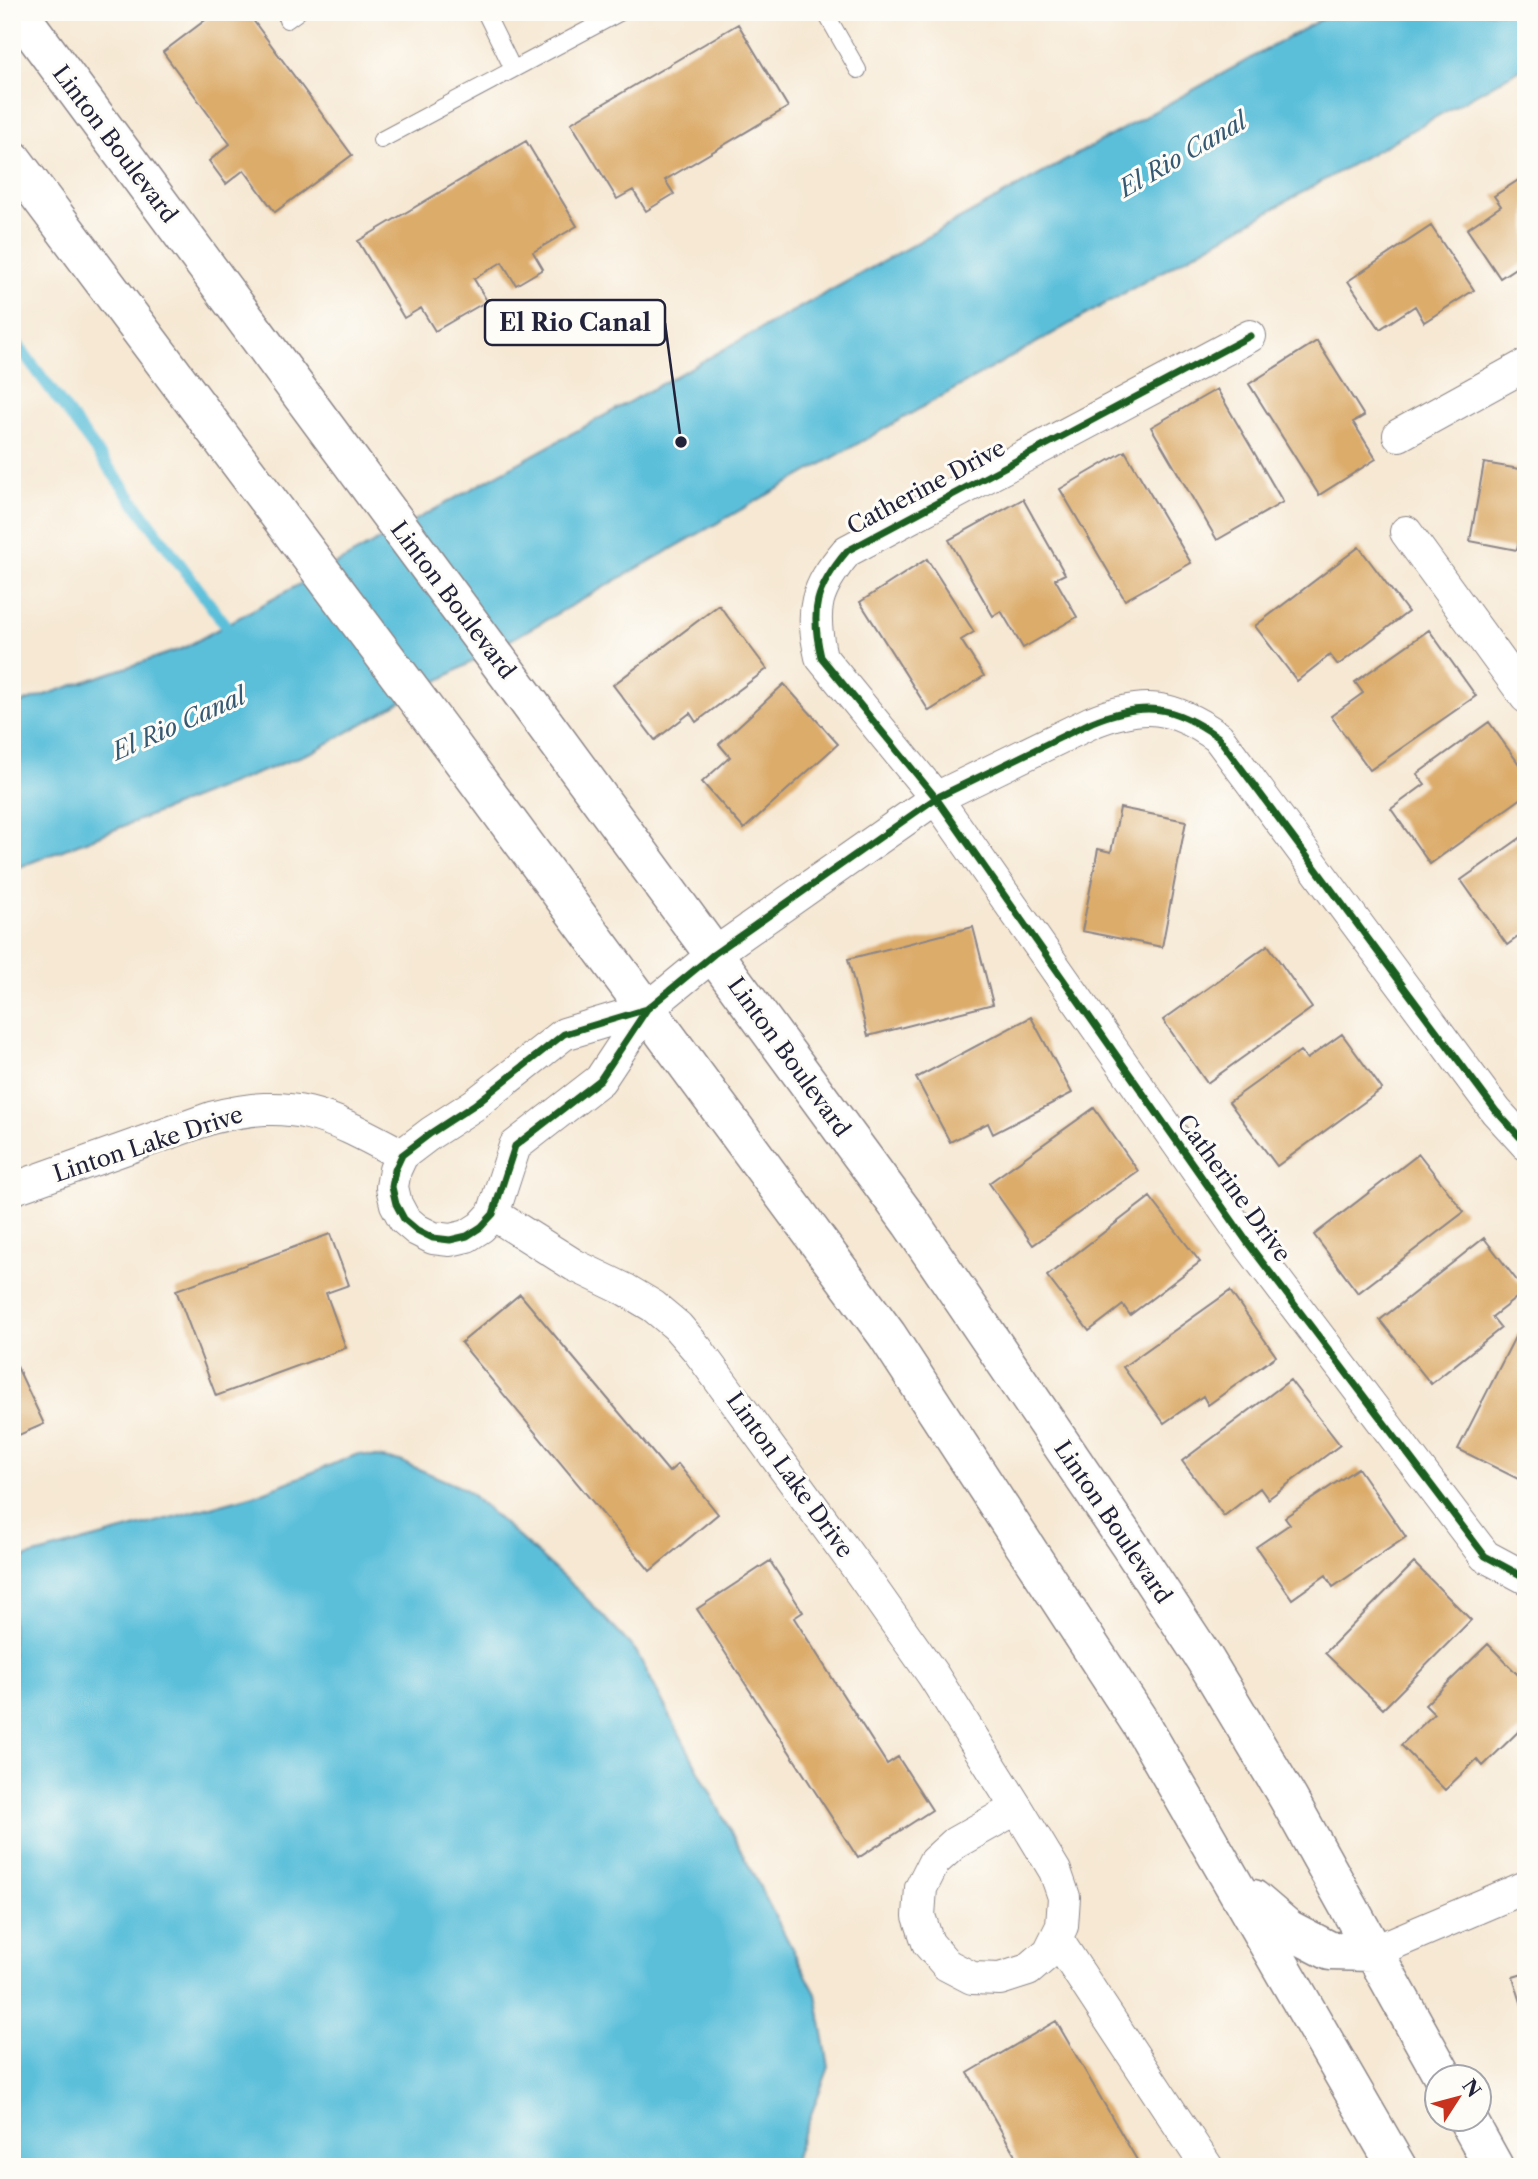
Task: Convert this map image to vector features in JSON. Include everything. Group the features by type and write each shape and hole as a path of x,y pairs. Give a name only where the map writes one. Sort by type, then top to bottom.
{"main road":[{"name":"Linton Boulevard","path":"18,12 911,1223 1137,1555 1211,1670 1287,1798 1437,2064"},
{"path":"12,159 449,742 887,1335 1141,1724 1397,2167"},
{"path":"1234,1881 1288,1929 1330,1951 1373,1952"},
{"path":"1476,2134 1494,2167"}],"street":[{"name":"Catherine Drive","path":"1250,336 847,551 828,573 817,600 814,629 821,657 936,798 1250,1246 1485,1556 1526,1578"},
{"path":"1399,435 1526,365"},
{"path":"1406,532 1526,697"},
{"path":"647,1009 564,1034 474,1105 402,1155 394,1170 392,1187 396,1204 404,1219 433,1238 450,1240 467,1236 481,1227 493,1214 515,1146 600,1080 647,1009 714,954 936,798 1118,712 1144,708 1171,712 1196,722 1218,737 1487,1100 1526,1144"},
{"name":"Linton Lake Drive","path":"12,1189 211,1118 259,1109 299,1110 327,1118 402,1155"},
{"name":"Linton Lake Drive","path":"493,1214 574,1265 653,1306 683,1334 869,1584 933,1675 1017,1808 1055,1871 1064,1898 1062,1926 1049,1952 1028,1970 1000,1979 972,1978 947,1965 928,1943 919,1916 921,1888 934,1863 955,1843 1017,1808"},
{"path":"1373,1952 1526,1886"},
{"path":"1056,1938 1207,2167"}],"lane":[{"path":"485,12 513,69"},
{"path":"381,140 621,12"},
{"path":"825,12 858,70"}],"water":[{"path":"1334,12 1526,12 1526,66 314,751 12,870 12,706 184,648"},
{"path":"358,1454 400,1461 465,1489 582,1594 636,1651 816,1994 829,2067 791,2167 12,2167 12,1561 258,1494"}],"building":[{"path":"216,12 247,12 352,155 275,212 244,170 226,184 209,161 230,144 163,52"},
{"path":"738,24 788,107 665,180 674,194 646,211 633,190 617,199 571,123"},
{"path":"526,141 577,226 533,252 543,269 516,285 502,262 474,279 487,301 435,331 421,308 404,318 358,241"},
{"path":"1526,175 1526,261 1500,278 1467,229 1501,206 1494,196"},
{"path":"1431,226 1474,290 1424,322 1415,306 1380,329 1348,281"},
{"path":"1317,341 1364,416 1353,422 1376,459 1319,495 1249,384"},
{"path":"1217,389 1283,502 1217,540 1151,427"},
{"path":"1125,451 1191,563 1125,600 1060,489"},
{"path":"1484,463 1526,470 1526,527 1522,527 1517,550 1470,541"},
{"path":"1023,499 1065,574 1055,579 1077,617 1023,648 1001,611 993,616 949,540"},
{"path":"1359,547 1408,612 1338,665 1330,655 1297,681 1255,626"},
{"path":"927,559 974,632 961,640 984,676 929,711 860,602"},
{"path":"719,605 767,669 696,722 690,713 655,740 613,685"},
{"path":"1429,630 1476,696 1370,770 1331,716 1363,693 1355,682"},
{"path":"784,684 838,744 744,829 702,782 730,757 719,744"},
{"path":"1489,722 1526,774 1526,795 1430,864 1391,809 1425,784 1417,774"},
{"path":"1120,808 1186,821 1162,947 1082,931 1098,849 1111,852"},
{"path":"1526,834 1526,931 1507,945 1461,880"},
{"path":"973,927 993,1004 868,1036 848,959"},
{"path":"1268,945 1312,1008 1207,1083 1163,1020"},
{"path":"1031,1017 1072,1093 993,1134 988,1123 950,1142 916,1078"},
{"path":"1342,1034 1382,1089 1277,1166 1229,1102 1300,1051 1307,1059"},
{"path":"1094,1108 1138,1171 1033,1245 989,1183"},
{"path":"1419,1154 1464,1212 1358,1293 1314,1235"},
{"path":"1150,1197 1200,1262 1130,1315 1123,1305 1089,1331 1047,1276"},
{"path":"330,1234 349,1285 326,1293 346,1348 216,1396 176,1290"},
{"path":"1484,1238 1525,1291 1492,1317 1501,1328 1431,1384 1380,1320"},
{"path":"1230,1291 1276,1356 1208,1405 1203,1396 1164,1423 1123,1367"},
{"path":"520,1294 669,1472 678,1464 718,1514 650,1571 461,1343"},
{"path":"1517,1333 1526,1337 1526,1483 1458,1449"},
{"path":"12,1356 44,1424 12,1438"},
{"path":"1290,1380 1340,1445 1268,1499 1260,1488 1224,1516 1182,1461"},
{"path":"1358,1468 1406,1537 1333,1587 1326,1575 1292,1599 1256,1547 1290,1524 1285,1517"},
{"path":"770,1561 803,1612 794,1618 887,1764 898,1757 932,1810 858,1858 697,1609"},
{"path":"1414,1563 1471,1620 1383,1709 1325,1653"},
{"path":"1488,1644 1526,1683 1526,1724 1483,1766 1477,1759 1445,1790 1401,1745 1434,1714 1425,1705"},
{"path":"1526,1973 1526,2015 1525,2015 1513,1977"},
{"path":"1056,2021 1141,2167 1022,2167 968,2073"}],"waterway":[{"path":"12,337 234,637"}],"cycle path":[{"path":"1250,336 847,551 828,577 818,600 816,626 821,657 936,798 1250,1246 1485,1556 1526,1578"},
{"path":"647,1009 564,1034 474,1105 402,1155 395,1170 392,1187 396,1204 404,1219 433,1238 450,1240 467,1236 481,1227 493,1214 515,1146 600,1080 647,1009 714,954 936,798 1092,722 1127,711 1158,710 1187,718 1218,737 1496,1111 1526,1144"}],"place":[{"name":"El Rio Canal","path":"681,442"}]}
